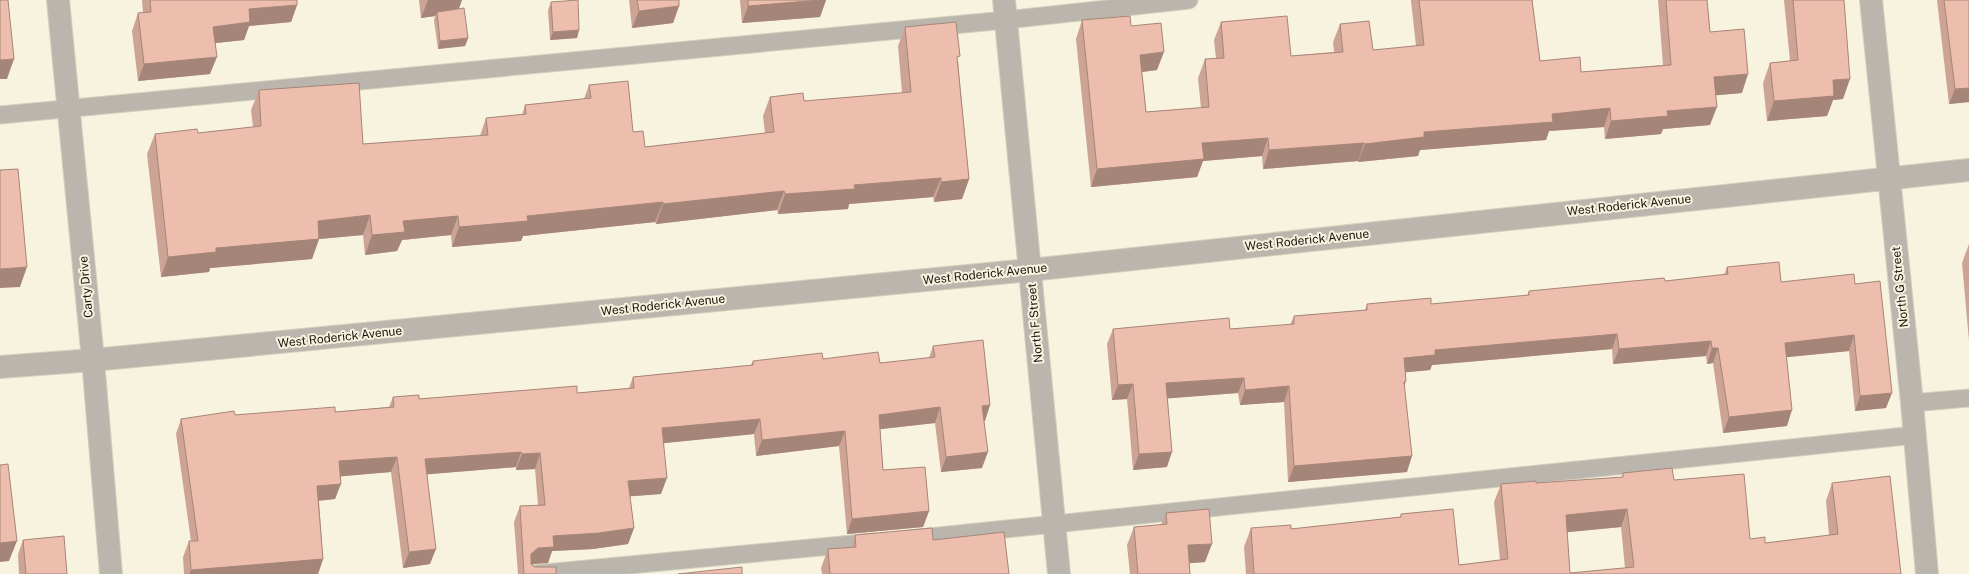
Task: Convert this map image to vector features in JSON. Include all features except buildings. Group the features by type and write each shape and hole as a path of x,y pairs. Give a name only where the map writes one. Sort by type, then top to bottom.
{"street":[{"name":"Carty Drive","path":"58,0 93,360 111,574"},
{"name":"North G Street","path":"1871,0 1912,403 1927,574"},
{"name":"North F Street","path":"1005,10 1059,574"},
{"name":"West Roderick Avenue","path":"0,367 93,360 1030,270 1969,170"}],"lane":[{"path":"0,115 69,109 1005,10 1189,0"},
{"path":"1912,403 1969,398"},
{"path":"534,574 1054,525 1915,435"}]}
